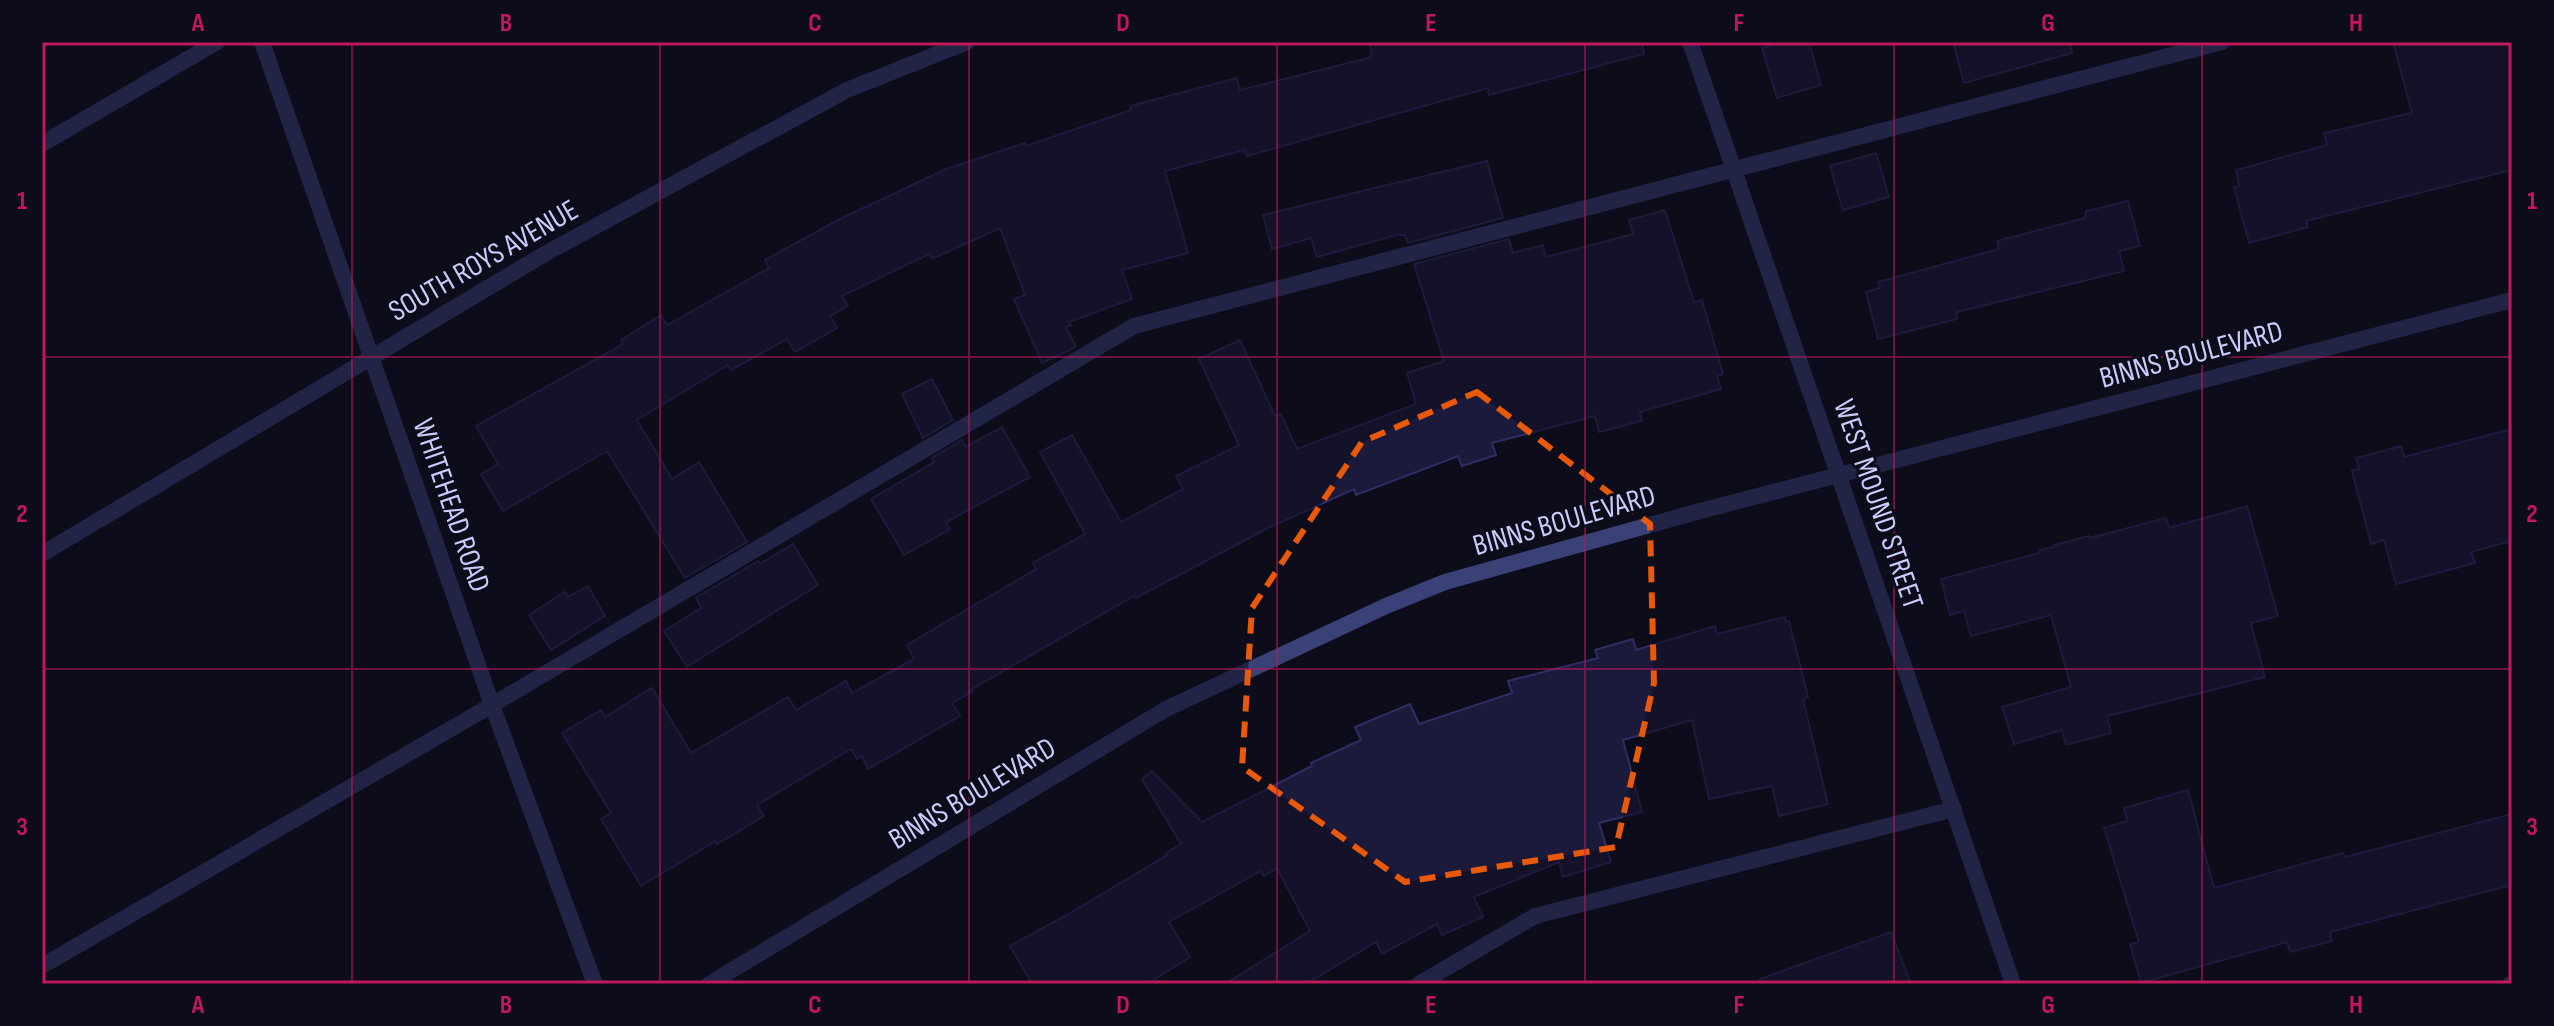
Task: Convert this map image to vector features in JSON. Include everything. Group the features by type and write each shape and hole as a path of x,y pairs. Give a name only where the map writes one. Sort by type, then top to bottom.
{"street":[{"path":"42,144 217,42"},
{"name":"WHITEHEAD ROAD","path":"262,42 492,705 595,984"},
{"name":"SOUTH ROYS AVENUE","path":"42,554 548,252 847,90 967,42"},
{"name":"WEST MOUND STREET","path":"1690,42 2013,984"},
{"path":"42,966 1134,326 2222,42"},
{"name":"BINNS BOULEVARD","path":"709,984 1166,709 1386,606 1445,582 1839,474 2512,300"},
{"path":"1419,984 1535,916 1954,809"}],"highlighted area":[{"path":"1477,392 1650,524 1654,683 1616,847 1405,882 1242,767 1252,608 1362,442"}],"building":[{"path":"1369,42 1642,42 1644,54 1489,95 1488,88 1247,156 1245,150 1165,171 1188,253 1122,270 1132,299 1069,322 1071,325 1066,327 1076,347 1042,363 1014,299 1025,295 1000,228 932,259 929,254 842,296 848,306 830,316 837,328 795,352 787,339 731,370 728,365 637,420 672,479 699,462 747,542 685,578 607,451 503,511 481,474 498,464 476,426 623,344 621,340 661,315 667,325 769,268 765,260 836,221 946,169 1025,143 1026,146 1131,110 1130,106 1237,78 1240,90 1368,58 1372,55"},
{"path":"1782,42 1809,42 1821,85 1777,98 1762,48"},
{"path":"1953,42 2070,42 2072,53 1964,83"},
{"path":"2393,42 2512,42 2512,170 2306,221 2308,227 2249,243 2234,187 2239,186 2236,170 2327,145 2324,133 2412,113"},
{"path":"1876,153 1889,197 1843,210 1830,166"},
{"path":"1487,161 1503,218 1408,243 1405,235 1397,235 1317,257 1311,238 1272,249 1263,215"},
{"path":"2128,201 2140,246 2119,251 2124,271 1957,312 1957,319 1878,339 1866,292 1880,288 1878,282 1999,249 1997,241 2085,218 2086,211"},
{"path":"1665,210 1694,302 1702,300 1723,374 1717,376 1721,389 1640,412 1642,421 1599,432 1595,416 1492,443 1496,455 1462,466 1458,456 1356,495 1354,489 1264,530 1136,598 1134,596 972,689 952,703 960,716 868,769 862,756 857,759 851,749 757,805 764,816 641,886 601,819 611,813 562,733 601,710 605,717 652,688 691,753 788,697 796,710 846,681 852,693 914,659 907,645 1036,569 1033,563 1085,534 1040,452 1072,435 1121,522 1183,489 1176,476 1239,445 1199,359 1240,340 1275,416 1281,414 1297,449 1416,404 1407,373 1444,361 1414,264 1509,239 1513,253 1543,245 1546,257 1633,234 1629,220"},
{"path":"932,379 953,420 923,438 902,394"},
{"path":"1002,427 1030,477 946,522 950,529 904,555 871,499 934,462 932,458 962,440 965,447"},
{"path":"2512,429 2512,541 2471,552 2475,563 2396,584 2384,540 2371,544 2352,471 2359,469 2356,458 2401,446 2404,457"},
{"path":"2247,506 2278,616 2251,623 2265,677 2107,716 2111,733 2066,745 2062,730 2014,744 2002,707 2071,687 2051,615 1971,636 1964,611 1950,615 1941,579 2040,553 2039,550 2089,536 2166,518 2169,528"},
{"path":"793,544 818,585 687,667 664,631 701,608 696,598"},
{"path":"588,586 605,616 551,650 529,615 565,592 568,597"},
{"path":"1785,617 1786,622 1789,621 1808,697 1803,699 1828,804 1779,816 1772,786 1709,799 1692,720 1623,740 1642,812 1599,823 1611,862 1563,877 1559,862 1474,897 1483,917 1442,935 1437,924 1382,954 1376,942 1306,984 1225,984 1310,931 1277,868 1264,876 1261,871 1169,922 1190,957 1147,984 1032,984 1010,946 1065,916 1181,844 1142,779 1152,771 1202,822 1312,766 1311,763 1361,740 1355,727 1410,704 1419,724 1512,693 1508,681 1598,658 1595,650 1633,639 1636,650 1715,626 1717,634"},
{"path":"2188,790 2214,888 2343,853 2345,857 2512,814 2512,885 2330,932 2332,941 2290,952 2287,942 2141,983 2130,944 2139,942 2104,828 2127,821 2124,808"},
{"path":"1891,932 1911,984 1760,984 1760,979"}]}
